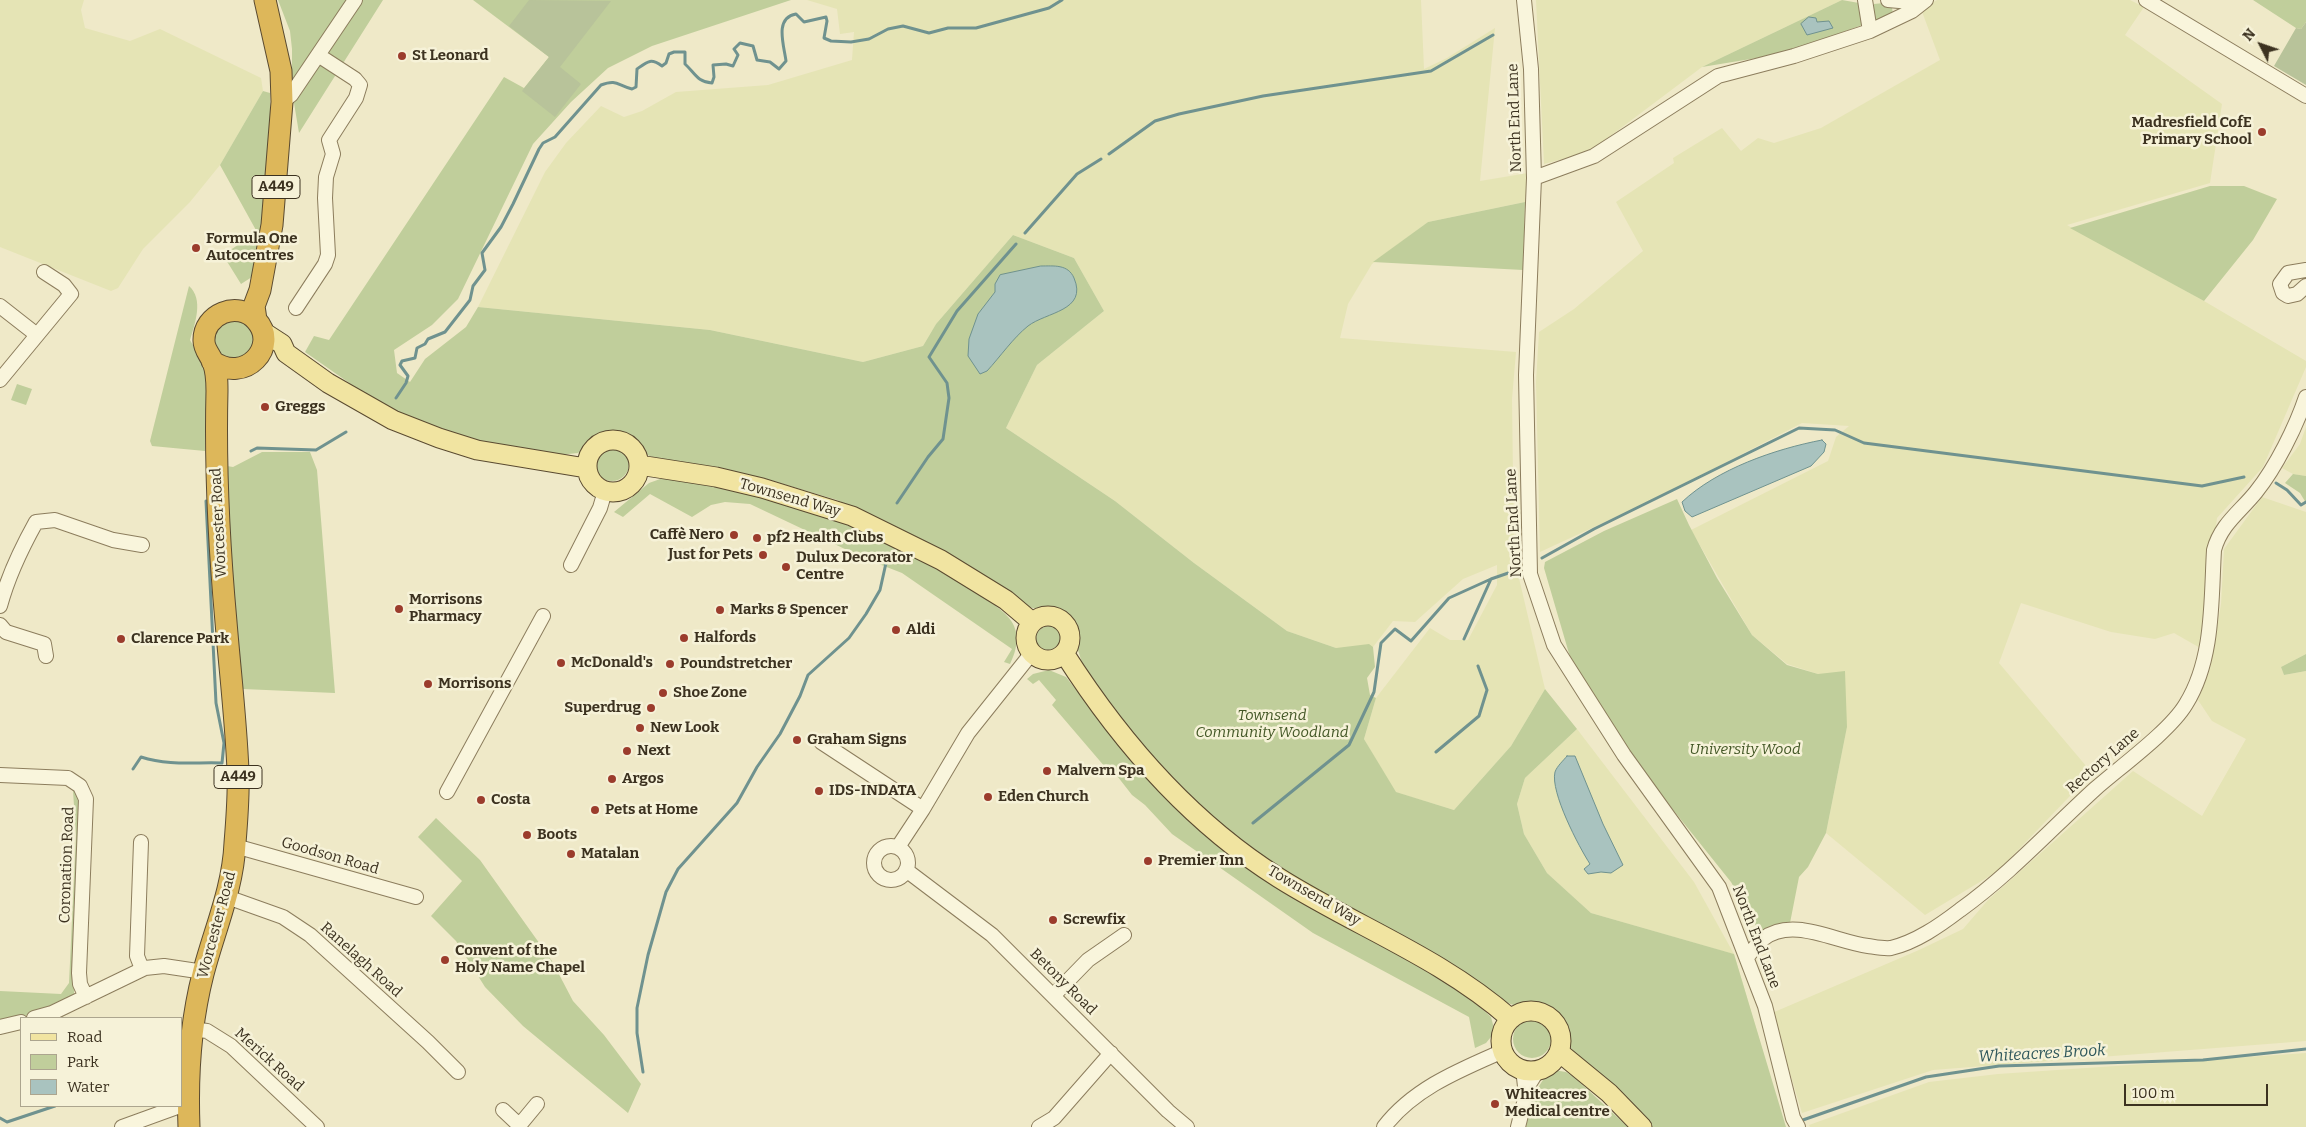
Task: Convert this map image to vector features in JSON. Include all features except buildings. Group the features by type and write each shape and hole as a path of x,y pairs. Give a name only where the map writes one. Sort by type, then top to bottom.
{"highway":[{"name":"A449","path":"216,422 239,369 246,367 260,353 263,338 254,306 260,290 272,225 282,102 281,71 265,0"},
{"name":"A449","path":"216,422 217,378 212,361 206,351 205,330 211,320 220,313 229,310 254,284 263,271"},
{"path":"229,310 241,311 259,326"},
{"path":"212,361 227,369 239,369"},
{"name":"Worcester Road","path":"189,1127 183,1105 192,1029 204,972 226,897 235,846 238,772 216,481 216,422"}],"main road":[{"path":"259,326 282,344 286,353 344,393 381,415 438,438 477,450 586,468"},
{"path":"260,353 276,356 286,353"},
{"path":"609,440 625,442 632,448 639,465 636,479 630,486 619,492 605,491 591,482 586,468 589,454 594,447 609,440"},
{"name":"Townsend Way","path":"639,465 753,485 852,516 941,560 1006,600 1032,622"},
{"path":"1050,616 1060,619 1066,626 1070,636 1068,647 1064,653 1049,660 1032,654 1026,640 1027,632 1032,622 1041,617 1050,616"},
{"name":"Townsend Way","path":"1064,653 1124,738 1166,785 1212,829 1278,878 1432,961 1488,1000 1511,1019"},
{"path":"1539,1012 1548,1016 1560,1032 1559,1052 1551,1063 1530,1070 1511,1063 1503,1051 1502,1034 1511,1019 1519,1013 1539,1012"},
{"path":"1559,1052 1609,1093 1642,1127"}],"street":[{"path":"282,102 291,95 355,0"},
{"name":"North End Lane","path":"1524,0 1531,69 1534,178 1526,375 1530,574 1554,645 1624,755 1720,887 1748,956 1765,1006 1796,1124"},
{"path":"1865,0 1870,31"},
{"path":"1888,0 1911,2 1925,0"},
{"path":"1534,178 1594,156 1718,76 1794,56 1870,31 1912,11 1925,0"},
{"path":"2146,0 2306,96"},
{"path":"296,308 325,264 328,255 325,198 326,177 333,154 329,140 356,98 360,85 355,79 318,55"},
{"path":"328,255 333,253 339,245"},
{"path":"2306,270 2288,274 2280,284 2283,293 2288,296 2297,294 2306,286"},
{"path":"0,380 72,294 64,285 44,272"},
{"path":"3,304 38,335"},
{"name":"Rectory Lane","path":"1748,956 1764,938 1791,928 1860,945 1889,948 1917,938 1945,922 2019,864 2076,807 2171,722 2186,705 2204,658 2208,637 2214,550 2217,537 2225,525 2256,492 2268,475 2306,397"},
{"path":"571,565 600,508 605,491"},
{"path":"0,606 2,588 36,522 55,520 113,540 142,545"},
{"path":"447,792 543,616"},
{"path":"0,626 6,632 44,644 46,656"},
{"path":"898,847 968,733 1032,654"},
{"path":"821,742 923,809"},
{"name":"Coronation Road","path":"0,775 68,778 80,786 86,799 80,984 86,997"},
{"path":"141,842 136,860 137,956 142,969"},
{"path":"891,845 898,847 905,853 908,861 906,870 894,880 886,880 880,877 875,870 874,857 878,851 891,845"},
{"name":"Goodson Road","path":"235,846 416,897"},
{"name":"Betony Road","path":"906,870 992,935 1168,1111 1188,1127"},
{"name":"Ranelagh Road","path":"226,897 283,917 310,935 421,1035 458,1072"},
{"path":"1054,996 1088,960 1124,935"},
{"path":"1740,936 1764,938"},
{"path":"38,1017 52,1013 142,969 164,966 204,972"},
{"path":"0,1027 20,1022"},
{"name":"Merick Road","path":"192,1029 207,1031 231,1046 317,1127"},
{"path":"1384,1127 1408,1101 1442,1078 1503,1051"},
{"path":"1039,1127 1054,1118 1111,1053"},
{"path":"1518,1127 1530,1070"},
{"path":"503,1110 518,1126 537,1104"},
{"path":"122,1127 177,1107"}],"green space":[{"path":"0,0 84,0 81,10 85,28 130,41 160,29 261,78 263,91 220,165 190,202 143,249 118,288 111,291 0,247"},
{"path":"278,0 383,0 299,133 292,91 290,31"},
{"name":"Townsend Community Woodland","path":"473,0 791,0 652,46 608,68 571,102 533,144 458,299 432,325 394,350 397,373 410,382 425,359 466,327 478,307 710,330 863,362 923,346 936,324 1013,235 1074,258 1104,311 1037,365 1006,428 1115,501 1194,563 1287,631 1336,648 1369,644 1373,647 1375,667 1367,678 1370,695 1376,698 1364,739 1396,792 1454,810 1511,746 1545,689 1577,729 1525,778 1517,804 1524,834 1547,873 1591,913 1734,954 1786,1127 1649,1127 1583,1064 1568,1044 1557,1018 1541,1006 1516,1006 1497,999 1343,904 1268,861 1242,842 1191,798 1165,772 1118,716 1084,669 1074,630 1068,621 1061,615 1025,606 963,564 926,542 837,500 773,481 704,467 661,461 643,453 626,437 615,435 603,437 578,453 559,455 495,445 451,433 419,422 356,391 355,387 305,352 314,336 329,340 504,77 524,88 549,57"},
{"path":"529,0 611,1 560,67 581,84 555,117 522,91 549,57 509,26"},
{"path":"807,0 1421,0 1424,69 1447,58 1495,28 1480,181 1528,173 1525,202 1428,222 1372,264 1348,304 1340,338 1516,352 1512,399 1514,557 1545,689 1511,746 1454,810 1395,792 1364,739 1376,698 1430,628 1450,640 1468,640 1497,585 1497,565 1463,579 1415,622 1393,621 1373,647 1336,648 1287,631 1194,563 1115,501 1006,428 1037,365 1104,311 1074,258 1013,235 936,324 923,346 863,362 710,330 478,307 545,172 566,143 601,106 624,117 642,111 676,92 768,85 852,60 854,32 840,34 837,9"},
{"path":"1536,0 1842,0 1702,67 1589,152 1544,164"},
{"path":"1842,0 1859,3 1862,25 1816,42 1763,57 1702,67"},
{"path":"1937,0 2130,0 2144,7 2125,35 2222,104 2210,183 2067,225 2204,301 2306,361 2306,367 2263,467 2217,518 2202,649 2174,633 2155,639 2111,632 2021,603 1999,663 2092,773 1998,871 1925,915 1826,833 1847,727 1818,674 1787,664 1752,635 1691,530 1828,461 1836,437 1849,426 1802,423 1657,498 1540,552 1536,382 1539,332 1574,309 1643,251 1616,202 1674,163 1673,158 1722,128 1741,151 1758,138 1774,143 1821,128 1940,60 1921,9"},
{"path":"2253,0 2306,0 2306,22 2301,29 2296,28"},
{"path":"1884,3 1892,8 1893,14 1874,23 1874,4"},
{"path":"2306,22 2306,85 2274,66 2296,28 2301,29"},
{"path":"263,91 270,93 270,170 255,275 241,284 223,255 257,232 220,165"},
{"path":"2210,186 2244,186 2277,199 2253,240 2204,301 2070,228"},
{"path":"1525,202 1523,270 1373,262 1428,222"},
{"path":"189,286 194,291 197,305 196,319 190,340 208,372 205,451 152,446 150,441"},
{"path":"246,318 256,339 252,347 243,357 231,360 225,358 213,347 214,324"},
{"path":"17,384 32,389 26,405 11,400"},
{"path":"2306,427 2306,476 2293,474 2282,468 2300,444"},
{"path":"612,447 624,452 629,464 624,476 612,481 600,476 595,464 600,452"},
{"path":"262,452 310,452 317,470 335,693 243,689 221,465 233,467"},
{"path":"2293,474 2306,476 2306,503 2300,493 2285,483"},
{"path":"663,478 721,487 778,500 827,517 899,548 989,601 1009,618 1013,623 1017,641 1010,664 1004,662 1012,649 902,573 866,559 750,504 725,502 711,505 692,517 650,494 623,517 614,512 649,483"},
{"path":"2262,497 2306,512 2306,654 2281,667 2284,675 2306,671 2306,1041 1933,1070 1802,1113 1772,1013 1919,950 1963,929 1988,900 2133,771 2202,816 2246,739 2212,721 2198,700 2210,669 2221,604 2224,549"},
{"name":"University Wood","path":"1677,499 1717,578 1752,635 1787,665 1818,674 1845,671 1847,727 1826,833 1808,867 1799,877 1790,923 1759,931 1731,882 1666,801 1597,708 1575,674 1544,568 1545,562 1604,531"},
{"path":"1049,626 1058,630 1062,639 1058,648 1049,652 1040,648 1036,639 1040,630"},
{"path":"2306,654 2306,671 2284,675 2281,667"},
{"path":"1049,670 1066,677 1134,764 1203,832 1238,862 1293,896 1405,958 1479,1006 1491,1017 1495,1032 1486,1043 1475,1048 1469,1017 1313,933 1172,834 1145,805 1132,795 1114,772 1111,774 1052,705 1056,700 1039,680 1033,684 1027,679 1033,674"},
{"path":"1577,729 1694,882 1734,954 1785,1126 1733,954 1591,913 1547,873 1524,834 1517,804 1525,778"},
{"path":"76,788 81,794 74,994 61,1004 51,1008 0,1022 0,991 61,994 69,983 76,835 73,791"},
{"path":"436,818 480,860 552,961 573,1001 604,1035 641,1084 628,1113 523,1026 485,987 456,941 431,916 462,881 418,837"},
{"path":"1532,1020 1545,1026 1551,1039 1545,1052 1532,1058 1519,1052 1513,1039 1519,1026"},
{"path":"2306,1053 2306,1127 1810,1127 1809,1125 1929,1082 1998,1074"},
{"path":"1553,1070 1566,1072 1574,1077 1628,1127 1526,1127 1538,1088"}],"water":[{"path":"1809,17 1816,18 1817,22 1829,21 1833,28 1807,35 1801,24"},
{"path":"1041,266 1060,267 1068,270 1074,278 1077,289 1075,297 1063,309 1028,326 987,371 980,374 968,356 969,339 978,314 995,292 995,284 1000,275"},
{"path":"1822,440 1826,444 1824,452 1811,466 1692,517 1685,511 1682,502 1696,490 1729,470 1766,455"},
{"path":"1567,756 1575,756 1603,824 1623,865 1611,873 1588,874 1584,869 1590,864 1566,819 1555,781 1555,772"}],"waterway":[{"path":"396,398 406,383 408,376 400,365 402,361 415,358 417,348 425,344 428,339 445,332 470,300 473,286 485,270 482,253 501,227 539,149 543,143 555,137 601,85 614,83 632,89 636,87 637,69 650,61 662,66 666,63 669,54 674,52 685,52 685,64 700,79 712,83 714,77 713,65 726,64 733,66 738,55 734,49 740,43 753,46 757,60 770,62 779,69 786,61 782,40 783,26 789,17 796,14 804,22 826,17 824,38 831,41 851,42 869,39 888,29 903,26 929,33 948,28 976,28 1049,8 1062,0"},
{"path":"1109,154 1155,121 1263,96 1431,71 1493,35"},
{"path":"1025,233 1077,174 1101,159"},
{"path":"897,503 928,457 943,439 949,398 947,383 929,357 957,311 1016,244"},
{"path":"1542,558 1594,529 1799,428 1835,430 1864,443 2202,486 2244,477"},
{"path":"251,451 257,448 316,450 346,432"},
{"path":"2276,483 2287,490 2301,505 2306,502"},
{"path":"133,769 141,757 172,763 222,763 224,743 216,703 206,501"},
{"path":"643,1072 637,1033 637,1008 648,955 666,892 678,869 737,803 757,767 780,734 800,696 808,675 849,638 866,614 880,590 888,554"},
{"path":"1253,823 1349,745 1374,692 1381,643 1395,629 1411,641 1449,598 1491,579 1517,570"},
{"path":"1464,639 1491,579"},
{"path":"1436,752 1479,716 1487,690 1478,666"},
{"name":"Whiteacres Brook","path":"1800,1121 1926,1077 1999,1066 2203,1060 2306,1049"},
{"path":"0,1118 7,1122 52,1107"}],"place":[{"name":"St Leonard","path":"402,56"},
{"name":"Madresfield CofE Primary School","path":"2262,132"},
{"name":"Formula One Autocentres","path":"196,248"},
{"name":"Greggs","path":"265,407"},
{"name":"Caffè Nero","path":"734,535"},
{"name":"pf2 Health Clubs","path":"757,538"},
{"name":"Just for Pets","path":"763,555"},
{"name":"Dulux Decorator Centre","path":"786,567"},
{"name":"Morrisons Pharmacy","path":"399,609"},
{"name":"Marks & Spencer","path":"720,610"},
{"name":"Aldi","path":"896,630"},
{"name":"Halfords","path":"684,638"},
{"name":"Clarence Park","path":"121,639"},
{"name":"McDonald's","path":"561,663"},
{"name":"Poundstretcher","path":"670,664"},
{"name":"Morrisons","path":"428,684"},
{"name":"Shoe Zone","path":"663,693"},
{"name":"Superdrug","path":"651,708"},
{"name":"New Look","path":"640,728"},
{"name":"Graham Signs","path":"797,740"},
{"name":"Next","path":"627,751"},
{"name":"Malvern Spa","path":"1047,771"},
{"name":"Argos","path":"612,779"},
{"name":"IDS-INDATA","path":"819,791"},
{"name":"Eden Church","path":"988,797"},
{"name":"Costa","path":"481,800"},
{"name":"Pets at Home","path":"595,810"},
{"name":"Boots","path":"527,835"},
{"name":"Matalan","path":"571,854"},
{"name":"Premier Inn","path":"1148,861"},
{"name":"Screwfix","path":"1053,920"},
{"name":"Convent of the Holy Name Chapel","path":"445,960"},
{"name":"Whiteacres Medical centre","path":"1495,1104"}]}
